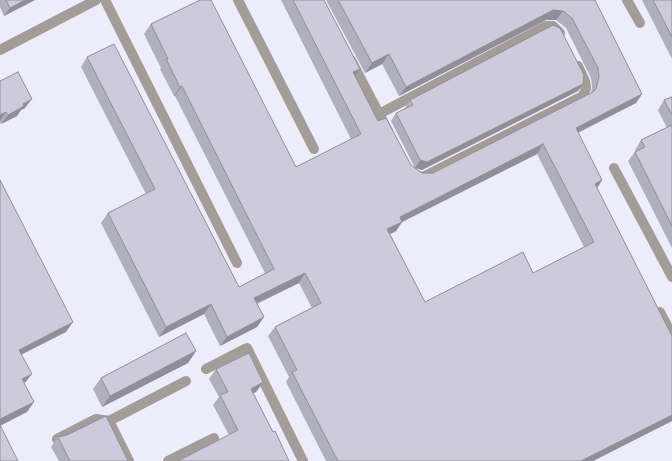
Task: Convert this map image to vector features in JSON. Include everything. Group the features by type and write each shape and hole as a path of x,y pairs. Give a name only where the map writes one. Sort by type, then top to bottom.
{"street":[{"path":"0,50 96,0"},
{"path":"105,0 237,263"},
{"path":"238,0 314,149"},
{"path":"627,0 640,23"},
{"path":"379,114 546,26 553,26 560,31 567,45"},
{"path":"347,53 393,140"},
{"path":"410,172 423,177 583,96 586,88 585,81 574,59"},
{"path":"614,168 672,276"},
{"path":"655,302 672,335"},
{"path":"206,370 247,348 303,461"},
{"path":"57,439 96,419 108,421 186,381"},
{"path":"108,421 129,461"},
{"path":"168,461 214,438"}],"building":[{"path":"6,0 25,0 10,8"},
{"path":"200,0 211,0 296,167 361,134 293,0 324,0 360,69 353,72 378,121 386,118 411,165 422,173 433,173 593,92 596,89 599,77 598,68 572,18 563,11 553,10 406,87 389,54 372,63 338,0 595,0 642,94 576,128 602,180 595,184 672,336 672,415 581,461 338,461 292,372 297,370 275,327 321,303 305,273 254,298 264,317 227,337 211,304 166,327 108,213 155,189 87,57 114,44 239,287 274,269 182,86 180,87 151,24","holes":["543,144 594,242 533,273 523,252 425,302 387,229 402,222 400,217"]},
{"path":"653,0 672,0 672,37"},
{"path":"553,25 560,28 584,75 583,84 427,162 420,160 396,113 413,105 410,100"},
{"path":"18,72 32,99 23,104 24,106 8,115 6,112 0,115 0,81"},
{"path":"672,97 672,115 664,100"},
{"path":"672,125 672,226 635,152 645,147 641,140"},
{"path":"0,180 73,322 19,350 32,374 22,379 34,402 0,419"},
{"path":"186,333 196,351 110,396 101,378"},
{"path":"249,353 263,382 251,389 273,432 275,431 289,461 178,461 238,430 220,395 228,392 216,369"},
{"path":"106,416 128,461 70,461 58,437 67,435"},
{"path":"0,425 18,461 0,461"}]}
